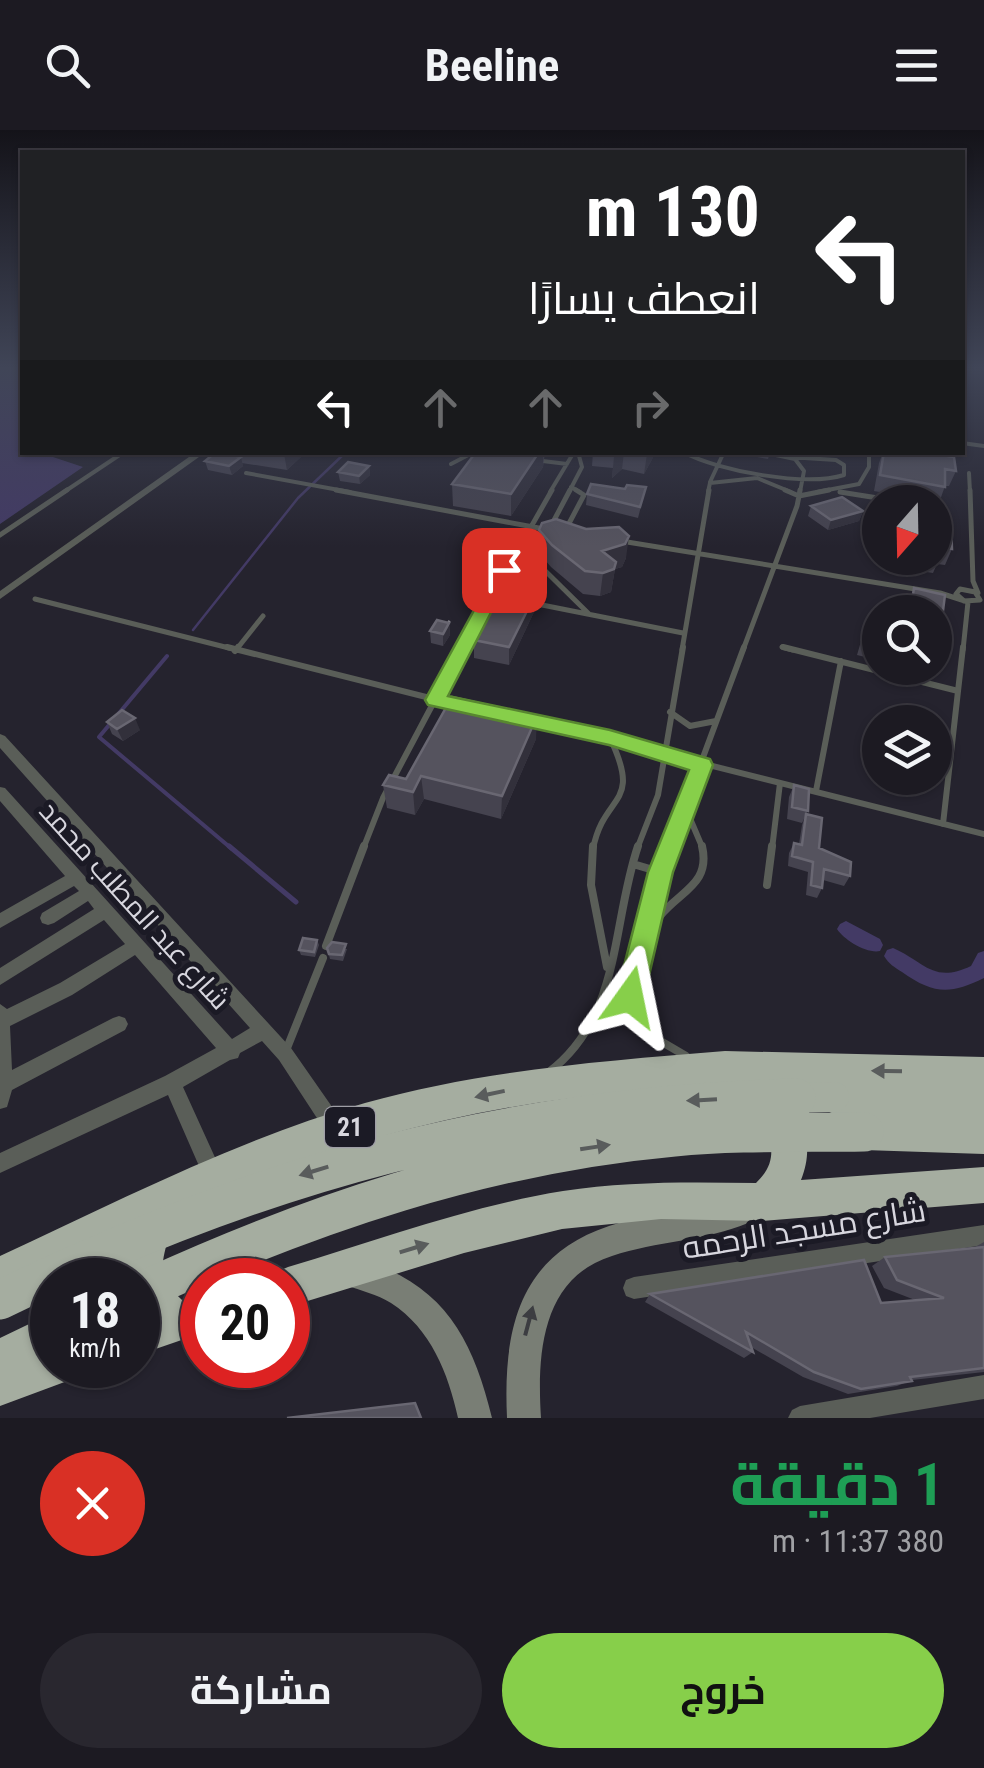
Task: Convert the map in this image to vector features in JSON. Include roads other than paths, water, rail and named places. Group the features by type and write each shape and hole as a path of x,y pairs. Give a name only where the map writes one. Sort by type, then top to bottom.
{"highway":[{"name":"21","path":"0,1276 213,1176 364,1121 532,1084 725,1067 984,1073"},
{"path":"725,1067 764,1089 788,1128 788,1171 782,1184 762,1202"},
{"path":"0,1300 113,1247 228,1200 440,1137 640,1104 834,1097 984,1102"},
{"path":"160,1283 271,1234 481,1169 672,1138 864,1132 984,1136"},
{"path":"310,1280 562,1210 661,1200 762,1202 984,1186"},
{"path":"168,1197 144,1242 142,1268 153,1300 180,1312"},
{"path":"0,1360 30,1345"},
{"path":"0,1385 30,1374"}],"main road":[{"path":"524,1418 522,1363 530,1312 560,1269 576,1256 614,1240 703,1222 762,1202"},
{"path":"340,1270 384,1279 421,1306 452,1347 475,1418"}],"street":[{"path":"0,596 198,455"},
{"path":"0,739 285,1054 338,1132"},
{"name":"شارع عبد المطلب محمد","path":"0,792 232,1052"},
{"path":"0,921 76,877"},
{"path":"48,918 90,892"},
{"path":"0,977 106,910"},
{"path":"1,1021 66,990 137,946"},
{"path":"0,1012 2,1092 119,1024"},
{"path":"0,1163 172,1083 232,1052 264,1030"},
{"path":"172,1083 213,1176"},
{"name":"شارع مسجد الرحمه","path":"634,1288 984,1235"},
{"path":"800,1418 984,1387"}],"lane":[{"path":"0,535 120,455"},
{"path":"452,464 468,455"},
{"path":"326,946 370,824 490,595 574,455"},
{"path":"549,529 582,467 577,455"},
{"path":"692,455 717,464 806,478 836,479 844,474 844,466 836,460 781,455"},
{"path":"532,1084 566,1059 599,1014 634,864 658,795 696,554 710,483 722,455"},
{"path":"710,483 757,478 799,496 834,491 863,480 868,455"},
{"path":"725,1067 655,1042 632,1015 634,975 660,872 806,478 800,464 790,456"},
{"path":"531,459 568,464"},
{"path":"943,824 958,691 978,600 973,582 970,473"},
{"path":"246,474 317,490 581,535"},
{"path":"564,532 584,495 571,487"},
{"path":"834,491 862,495"},
{"path":"614,540 978,600"},
{"path":"519,546 590,615"},
{"path":"940,593 960,590 973,582"},
{"path":"960,590 978,600"},
{"path":"960,590 957,596 978,600"},
{"path":"490,595 507,598"},
{"path":"35,599 474,708"},
{"path":"524,602 682,633"},
{"path":"234,651 262,616"},
{"path":"782,646 958,691"},
{"path":"816,791 841,662"},
{"path":"669,711 690,726 716,721"},
{"path":"513,717 610,738 666,756 984,834"},
{"path":"609,973 590,869 596,835 627,787 626,767 610,738"},
{"path":"766,885 780,783"},
{"path":"634,975 659,917 698,882 704,869 704,850 686,808"},
{"path":"634,864 660,872"},
{"path":"285,1054 324,958"},
{"path":"599,1014 620,1020 632,1015"}],"waterway":[{"path":"193,630 298,498 343,455"},
{"path":"167,656 99,737 232,849"},
{"path":"229,846 296,902"},
{"path":"846,929 874,945"},
{"path":"893,956 924,977 942,982 978,972 984,959"}]}
